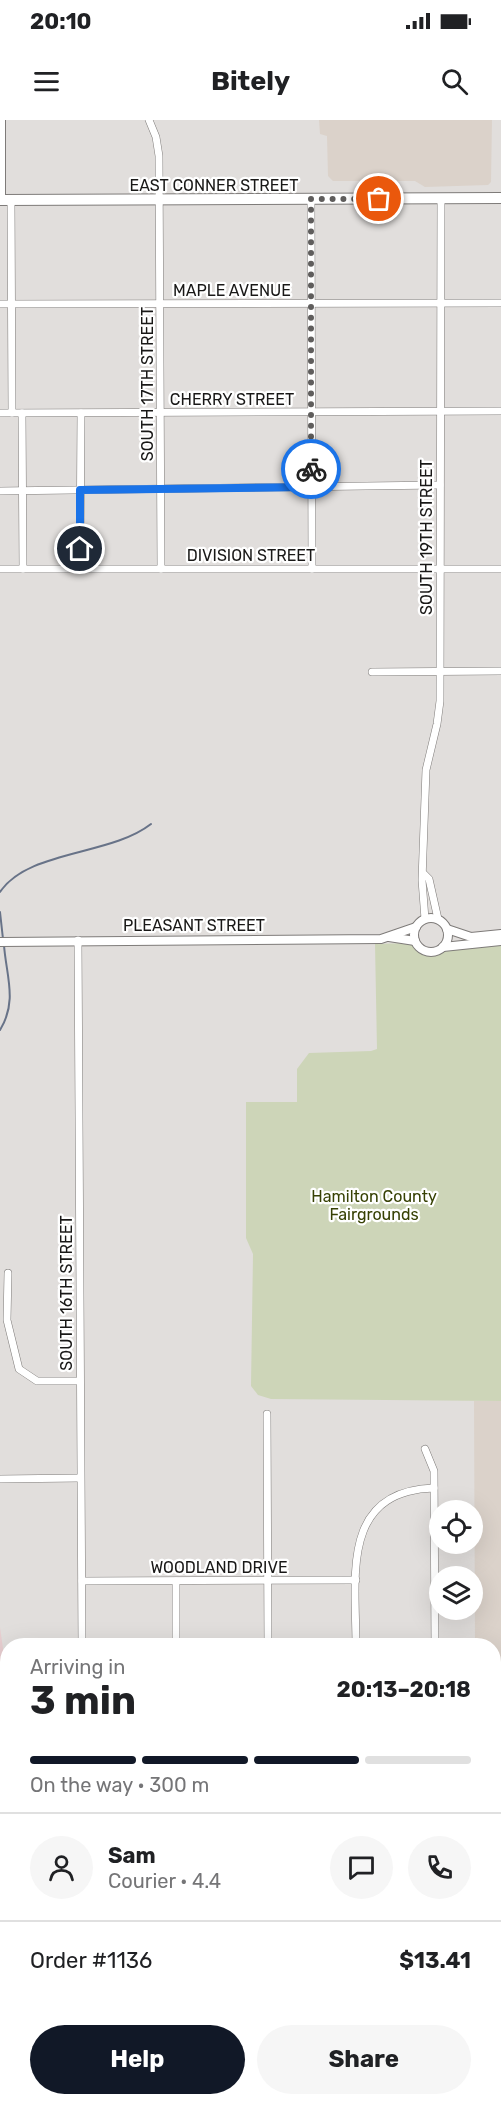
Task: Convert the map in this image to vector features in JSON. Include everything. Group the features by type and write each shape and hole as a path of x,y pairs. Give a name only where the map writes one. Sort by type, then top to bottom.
{"main road":[{"name":"EAST CONNER STREET","path":"4,200 501,198"}],"street":[{"path":"2,120 4,200 11,304 12,413"},
{"name":"SOUTH 17TH STREET","path":"149,120 158,145 161,569"},
{"path":"311,199 312,569"},
{"name":"SOUTH 19TH STREET","path":"425,919 422,880 426,770 439,716 440,671 441,199"},
{"name":"MAPLE AVENUE","path":"0,304 501,303"},
{"name":"CHERRY STREET","path":"0,413 501,411"},
{"path":"22,413 23,569"},
{"path":"80,569 81,413"},
{"path":"0,491 440,485"},
{"name":"DIVISION STREET","path":"0,569 501,569"},
{"path":"372,672 501,671"},
{"name":"SOUTH 19TH STREET","path":"424,874 429,879 438,919"},
{"path":"501,934 471,936 447,929 438,919 425,919 416,927 415,941 427,951 442,947 501,941"},
{"name":"PLEASANT STREET","path":"389,938 416,927"},
{"path":"442,947 448,937 447,929"},
{"name":"PLEASANT STREET","path":"3,942 389,938 415,941"},
{"name":"SOUTH 16TH STREET","path":"78,940 82,1638"},
{"path":"8,1273 7,1320 19,1369 37,1381 80,1381"},
{"path":"267,1414 268,1638"},
{"path":"425,1449 434,1471 435,1638"},
{"path":"0,1479 80,1478"},
{"path":"356,1638 357,1544 362,1531 375,1509 405,1491 434,1488"},
{"name":"WOODLAND DRIVE","path":"82,1581 356,1580"},
{"path":"176,1581 176,1638"}],"shaded area":[{"path":"319,120 492,120 491,182 488,185 425,187 415,181 333,181 328,176 327,136 320,134"},
{"path":"474,1401 501,1401 501,1638 475,1638 475,1620 483,1620 483,1566 475,1566 475,1554 483,1554 483,1500 474,1500"}],"green space":[{"name":"Hamilton County Fairgrounds","path":"408,943 428,954 501,943 501,1401 271,1399 258,1395 251,1386 253,1254 246,1238 246,1102 297,1102 297,1069 309,1053 377,1049 375,944"}],"waterway":[{"path":"0,892 13,878 30,868 49,860 114,842 151,824"},
{"path":"0,912 3,939"},
{"path":"0,1030 10,998 4,945"}],"way so far":[{"path":"311,469 311,199 379,199"}],"route":[{"path":"80,549 80,490 311,487 311,469"}]}
